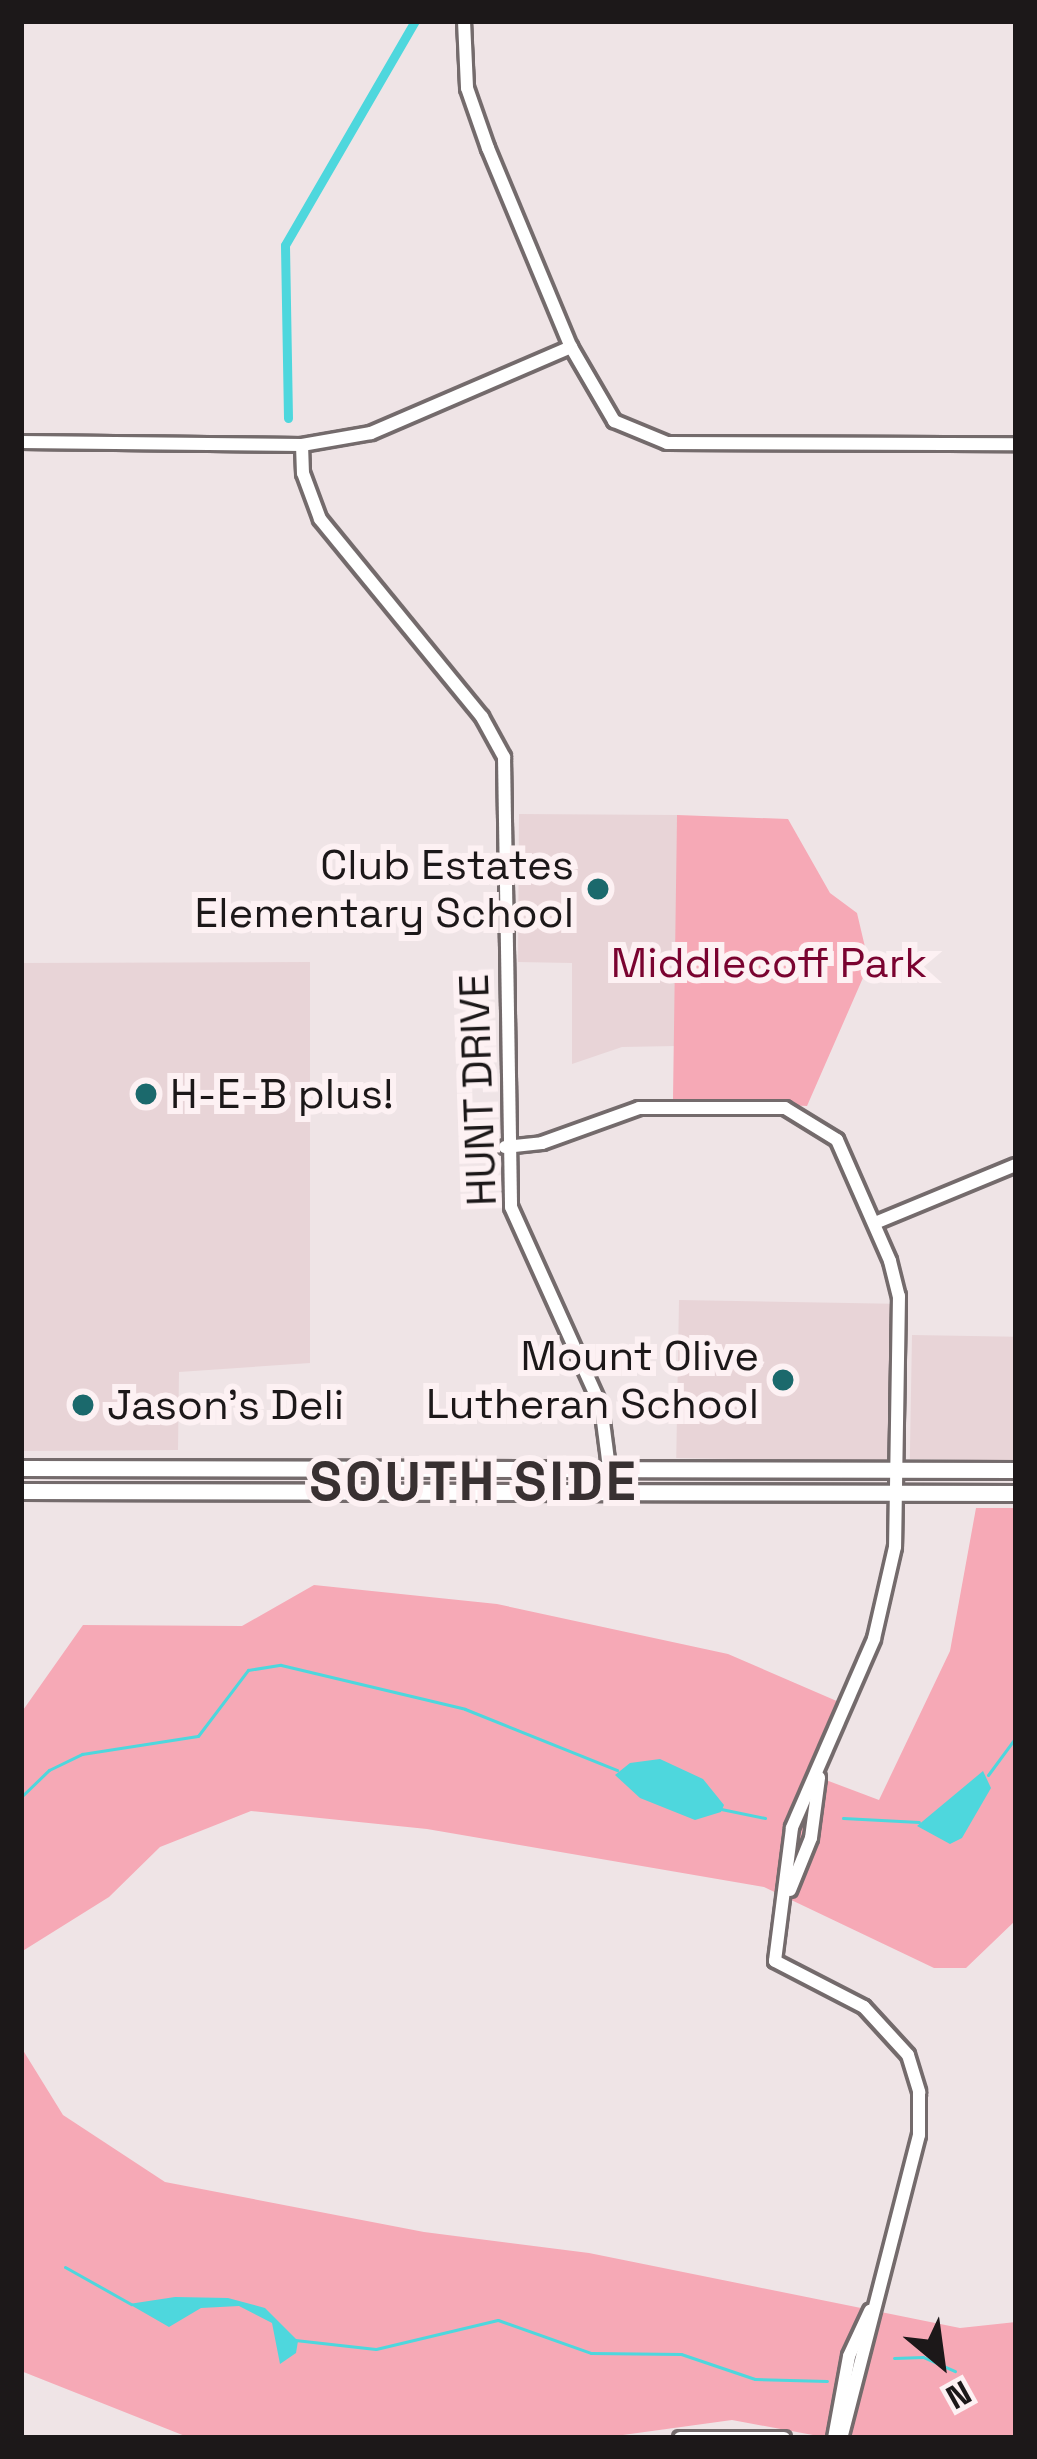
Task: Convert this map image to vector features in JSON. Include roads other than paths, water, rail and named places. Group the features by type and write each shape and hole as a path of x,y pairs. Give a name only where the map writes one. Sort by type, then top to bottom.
{"main road":[{"path":"21,1468 1016,1470"},
{"path":"82,1491 149,1481 158,1469"},
{"path":"165,1491 174,1478 248,1469"},
{"path":"344,1492 349,1480 432,1470"},
{"path":"21,1491 1016,1493"}],"street":[{"path":"464,21 467,88 571,347 614,421 667,443 1016,444"},
{"path":"21,442 302,445 371,433 571,347"},
{"name":"HUNT DRIVE","path":"302,445 303,473 320,519 482,717 504,757 505,1147 518,1232 601,1406 611,1491"},
{"path":"505,1147 542,1143 639,1108 785,1108 837,1140 875,1222 898,1296 899,1493 874,1639 792,1828 790,1890 775,1961 864,2007 908,2055 919,2092 919,2135 871,2310 849,2356 838,2438"},
{"path":"875,1222 1016,1165"},
{"path":"680,2438 784,2438"}],"water":[{"path":"660,1759 703,1779 724,1805 721,1812 695,1820 640,1798 615,1775 630,1763"},
{"path":"983,1771 991,1788 962,1838 950,1844 917,1826"},
{"path":"175,2297 228,2298 265,2308 298,2341 296,2353 280,2364 272,2323 239,2306 201,2308 169,2327 129,2304"}],"waterway":[{"path":"288,418 285,245 415,21"},
{"path":"21,1797 49,1770 82,1754 198,1736 248,1670 281,1665 465,1709 617,1770"},
{"path":"988,1775 1016,1737"},
{"path":"721,1809 765,1818"},
{"path":"843,1818 919,1822"},
{"path":"65,2267 131,2304"},
{"path":"295,2340 376,2349 498,2320 591,2353 681,2354 755,2379 827,2381"},
{"path":"894,2358 923,2357 955,2371"}],"place":[{"name":"Club Estates Elementary School","path":"598,889"},
{"name":"H-E-B plus!","path":"146,1094"},
{"name":"Mount Olive Lutheran School","path":"783,1380"},
{"name":"Jason's Deli","path":"83,1405"}],"district":[{"name":"SOUTH SIDE","path":"474,1482"}],"park label":[{"name":"Middlecoff Park","path":"769,963"}]}
